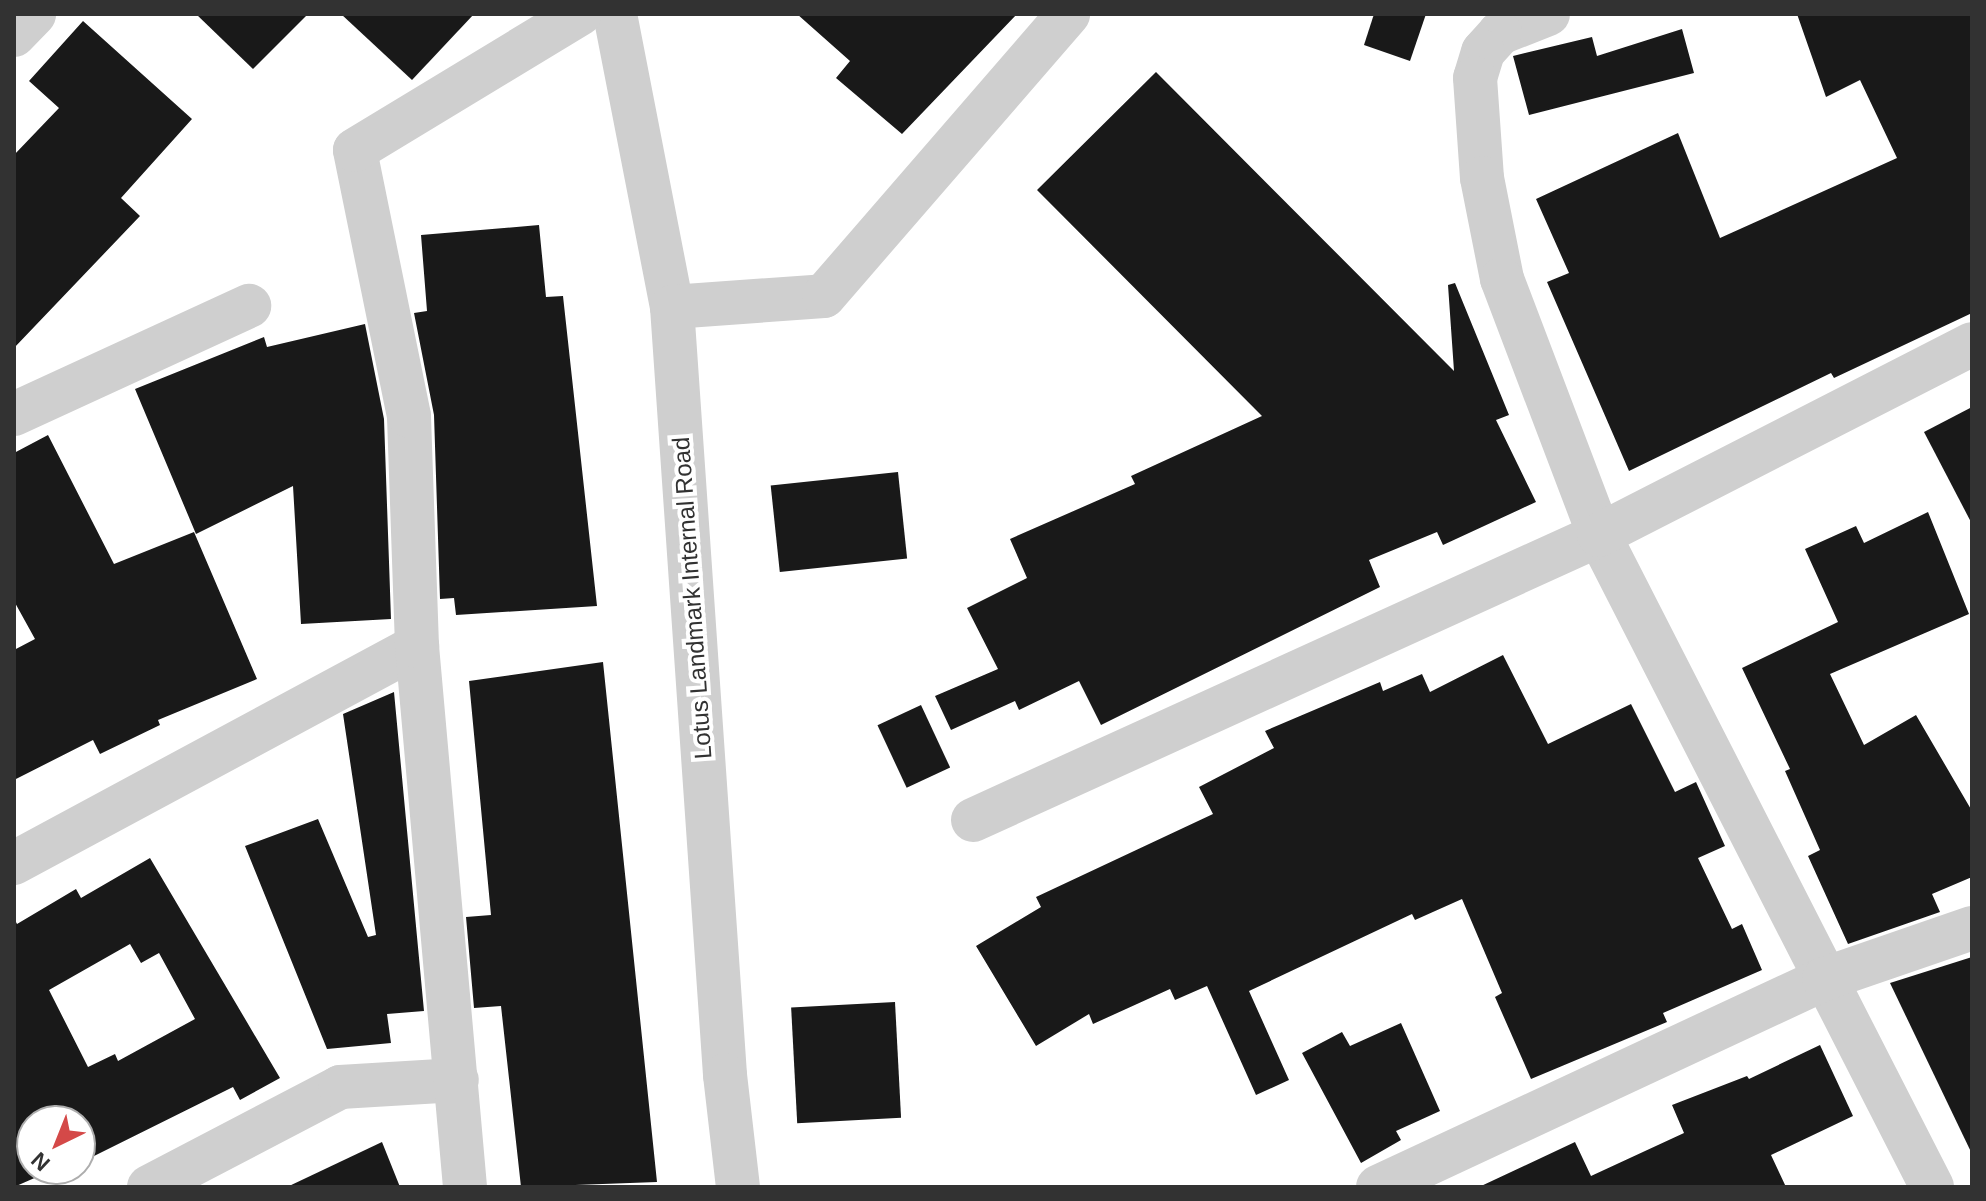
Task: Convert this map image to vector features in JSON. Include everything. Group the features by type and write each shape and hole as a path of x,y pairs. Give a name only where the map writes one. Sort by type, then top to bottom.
{"street":[{"path":"14,35 34,14"},
{"path":"465,1187 417,646 409,416 355,150 580,14"},
{"name":"Lotus Landmark Internal Road","path":"615,14 672,307 725,1075 738,1187"},
{"path":"672,307 824,296 1068,14"},
{"path":"1548,14 1500,33 1483,52 1475,78 1482,178 1502,279 1599,535 1932,1187"},
{"path":"14,414 249,306"},
{"path":"973,820 1599,535 1972,344"},
{"path":"14,863 417,646"},
{"path":"1378,1187 1824,979 1972,928"},
{"path":"149,1187 340,1087 457,1080"}],"building":[{"path":"196,14 308,14 253,69"},
{"path":"341,14 474,14 412,80"},
{"path":"797,14 1017,14 902,134 836,78 850,61"},
{"path":"1374,14 1426,14 1410,61 1364,45"},
{"path":"1797,14 1972,14 1972,313 1834,378 1831,373 1629,471 1547,282 1569,273 1536,199 1678,133 1720,238 1897,158 1860,80 1826,97"},
{"path":"83,21 192,119 121,198 140,216 14,348 14,155 59,108 29,81"},
{"path":"1682,29 1694,73 1529,115 1513,56 1592,37 1597,56"},
{"path":"1156,72 1454,371 1448,285 1455,283 1509,415 1496,420 1536,502 1443,545 1437,532 1369,560 1380,587 1101,725 1079,681 1019,710 1015,701 951,730 935,696 998,669 967,608 1027,578 1010,539 1135,484 1131,476 1262,416 1037,190"},
{"path":"539,225 546,297 563,296 597,606 456,615 454,598 440,599 434,415 414,313 427,311 421,235"},
{"path":"365,324 384,419 391,619 301,624 293,486 196,534 135,389 264,337 267,347"},
{"path":"1972,407 1972,524 1924,432"},
{"path":"48,435 114,564 194,532 257,679 158,720 160,725 100,754 93,740 14,780 14,650 35,639 14,601 14,453"},
{"path":"898,472 907,559 780,572 771,485"},
{"path":"1928,512 1969,614 1830,674 1864,745 1916,715 1972,811 1972,877 1932,894 1940,912 1848,944 1808,856 1820,850 1785,771 1790,769 1742,668 1838,622 1805,549 1856,526 1864,543"},
{"path":"1503,655 1548,744 1631,704 1675,792 1696,782 1725,846 1698,858 1732,929 1742,924 1762,970 1663,1013 1667,1022 1531,1079 1495,997 1502,993 1462,899 1415,920 1412,914 1249,991 1289,1080 1256,1095 1207,986 1175,1000 1170,989 1093,1024 1089,1014 1036,1046 976,946 1041,907 1036,897 1213,814 1199,787 1274,748 1265,731 1380,682 1383,691 1422,674 1430,692"},
{"path":"603,662 657,1182 521,1187 501,1006 474,1008 466,917 491,915 469,681"},
{"path":"394,692 424,1011 387,1014 391,1043 327,1049 245,846 318,819 368,937 376,935 343,714"},
{"path":"921,705 950,768 907,788 877,725"},
{"path":"150,858 280,1078 240,1100 233,1087 96,1155 96,1105 16,1105 16,1185 19,1185 14,1187 14,918 17,924 76,889 81,898","holes":["130,944 141,963 159,953 195,1019 118,1061 115,1054 88,1067 49,990"]},
{"path":"1972,957 1972,1154 1890,983"},
{"path":"895,1002 901,1118 797,1123 791,1007"},
{"path":"1401,1023 1440,1111 1396,1131 1401,1140 1361,1163 1302,1053 1342,1032 1350,1046"},
{"path":"1820,1045 1853,1116 1771,1155 1786,1187 1479,1187 1575,1142 1591,1176 1684,1133 1672,1105 1747,1076 1749,1079"},
{"path":"382,1142 400,1187 287,1187"}]}
